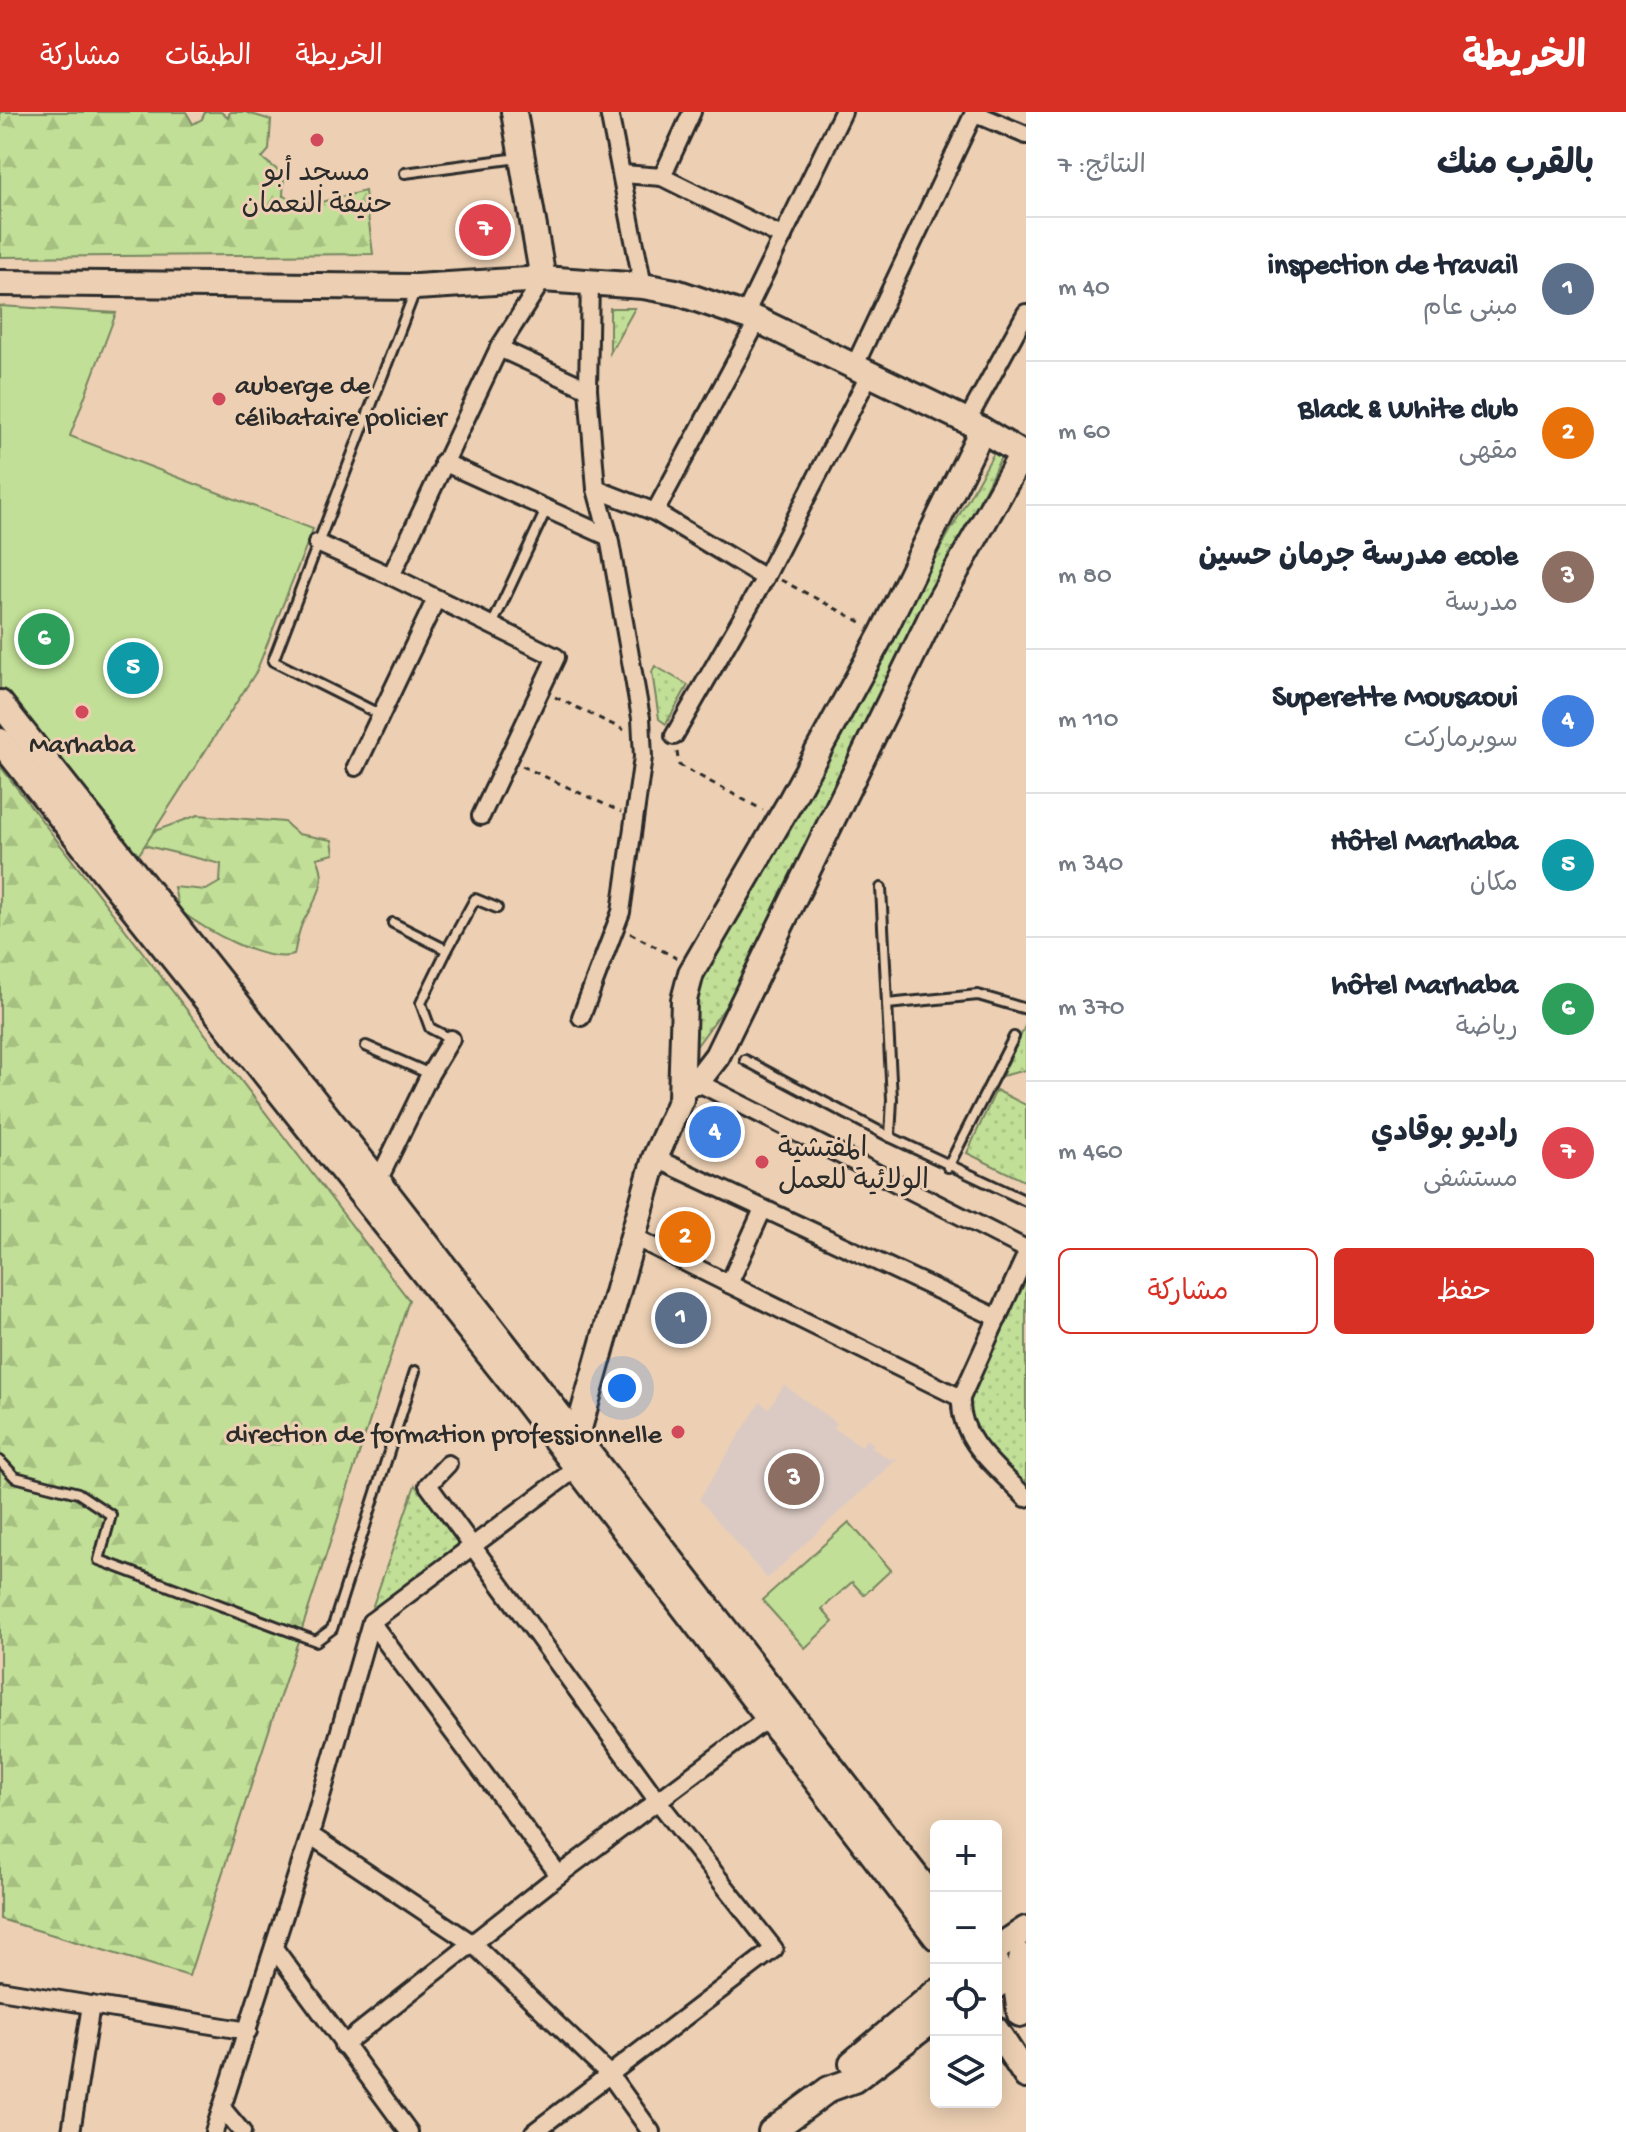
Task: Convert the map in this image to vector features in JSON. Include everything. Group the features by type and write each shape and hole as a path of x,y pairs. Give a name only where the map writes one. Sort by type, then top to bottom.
{"main road":[{"path":"514,112 543,279"},
{"path":"0,283 416,287 543,279 643,286 676,292 751,318 974,426 1024,455 936,607 717,1056 689,1091 655,1158 576,1439"},
{"path":"689,1091 684,1000 695,967 882,634 974,426"},
{"path":"0,703 378,1181 576,1439 778,1711 930,1928"},
{"path":"0,741 578,1467 930,1895"},
{"path":"1002,1945 1026,1929"},
{"path":"1002,1973 1024,1954"},
{"path":"1023,2019 1016,1985 1024,1954"},
{"path":"1002,1984 1023,2019"},
{"path":"771,2132 829,2089 845,2069 930,1997"},
{"path":"829,2089 854,2080 930,2023"},
{"path":"1000,2036 1026,2076"}],"street":[{"path":"609,112 643,286"},
{"path":"662,177 692,112"},
{"path":"655,512 751,318 783,237 843,112"},
{"path":"674,736 766,575 861,371 974,113 1026,135"},
{"path":"623,174 662,177 783,237"},
{"path":"391,576 499,348 543,279"},
{"path":"581,1017 616,926 635,819 642,738 609,537 596,489 588,389 590,281"},
{"path":"974,426 1026,313"},
{"path":"499,348 588,389"},
{"path":"443,462 609,537"},
{"path":"596,489 655,512 766,575"},
{"path":"317,543 556,657 481,816"},
{"path":"356,767 436,599"},
{"path":"378,1181 430,1074 451,1039"},
{"path":"689,1091 1026,1249"},
{"path":"655,1158 998,1318"},
{"path":"729,1284 763,1209"},
{"path":"632,1236 961,1398"},
{"path":"1026,1255 961,1398 960,1413 965,1430 1026,1498"},
{"path":"214,2132 310,1835 371,1622 578,1467 576,1439"},
{"path":"448,1464 428,1485 657,1800 774,1949 534,2132"},
{"path":"371,1622 559,1875"},
{"path":"343,2045 559,1875 778,1711"},
{"path":"310,1835 473,1944 610,2075 651,2132"},
{"path":"274,1948 409,2132"},
{"path":"0,1990 248,2031"},
{"path":"71,2132 91,2005"},
{"path":"222,2108 242,2132"}],"lane":[{"path":"405,173 522,157"},
{"path":"381,715 273,661 416,287"},
{"path":"492,626 546,510"},
{"path":"881,888 890,1137"},
{"path":"451,1039 430,1028 421,1003 475,899 497,908"},
{"path":"393,923 447,950"},
{"path":"887,1004 978,995 1026,1009"},
{"path":"948,1167 1014,1037"},
{"path":"366,1046 430,1074"},
{"path":"745,1060 948,1167 1026,1201"},
{"path":"0,1461 15,1477 78,1493 111,1515 99,1560 316,1641 332,1629 415,1371"}],"path":[{"path":"766,575 882,634"},
{"path":"541,690 642,738"},
{"path":"674,736 679,765 780,820"},
{"path":"508,759 635,819"},
{"path":"616,926 695,967"}],"shaded area":[{"path":"784,1385 837,1423 834,1428 854,1441 862,1446 866,1439 874,1444 872,1448 889,1459 898,1458 767,1579 699,1499 760,1402 769,1408"}],"green space":[{"path":"0,112 186,112 193,124 202,119 205,112 221,112 228,118 230,112 245,112 271,120 269,150 262,158 284,175 283,196 313,204 365,191 373,254 0,257"},
{"path":"0,306 116,313 70,436 313,529 256,672 134,862 0,692"},
{"path":"610,308 635,308 610,353"},
{"path":"995,451 1002,455 781,911 728,1003 693,1051 693,991"},
{"path":"655,666 688,685 666,724 659,719 652,672"},
{"path":"0,766 409,1300 189,1976 0,1919"},
{"path":"198,815 284,822 298,834 332,840 334,854 317,858 321,868 321,884 301,928 294,955 281,956 251,950 218,935 179,910 174,887 206,890 220,882 221,864 143,845 152,832"},
{"path":"1026,1024 1026,1070 1002,1076"},
{"path":"996,1090 1026,1105 1026,1182 967,1153"},
{"path":"1026,1267 1026,1487 978,1436 961,1398"},
{"path":"415,1485 462,1545 371,1611"},
{"path":"849,1522 891,1570 864,1595 852,1582 822,1609 833,1622 805,1648 762,1600"}],"place":[{"name":"مسجد أبو حنيفة النعمان","path":"317,140"},
{"name":"راديو بوقادي","path":"485,230"},
{"name":"auberge de célibataire policier","path":"219,399"},
{"name":"hôtel Marhaba","path":"44,639"},
{"name":"Hôtel Marhaba","path":"133,668"},
{"name":"Marhaba","path":"82,712"},
{"name":"Superette Mousaoui","path":"715,1132"},
{"name":"المفتشية الولائية للعمل","path":"762,1162"},
{"name":"Black & White club","path":"685,1237"},
{"name":"inspection de travail","path":"681,1318"},
{"name":"direction de formation professionnelle","path":"678,1432"},
{"name":"ecole مدرسة جرمان حسين","path":"794,1479"}]}
